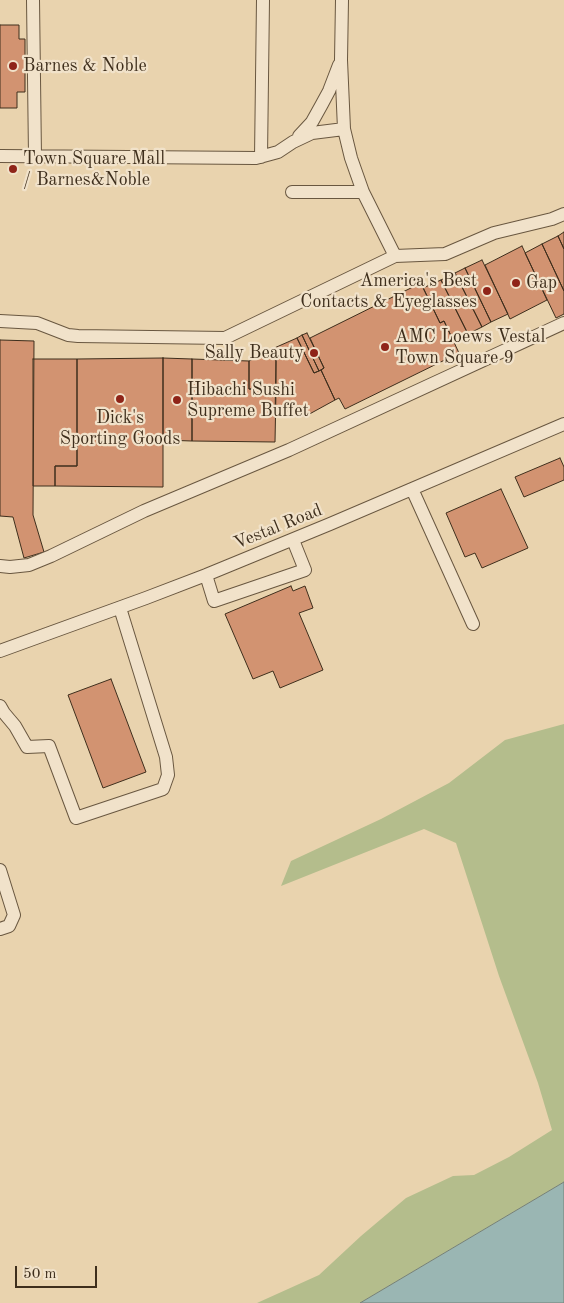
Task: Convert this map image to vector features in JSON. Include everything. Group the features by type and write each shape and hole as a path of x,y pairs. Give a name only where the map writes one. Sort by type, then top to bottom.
{"street":[{"path":"33,0 35,156"},
{"path":"261,157 263,0"},
{"path":"342,0 341,60 344,129 351,158 363,192 395,256"},
{"path":"293,142 312,122 329,91 341,60"},
{"path":"0,156 256,158 278,152 312,133 344,129"},
{"path":"292,192 363,192"},
{"path":"0,321 37,323 78,336 225,338 395,256 445,254 494,233 552,220 564,214"},
{"path":"0,566 29,565 51,556 144,511 289,450 564,322"},
{"name":"Vestal Road","path":"0,651 120,608 293,540 564,424"},
{"path":"412,489 473,624"},
{"path":"206,575 214,601 305,570 293,540"},
{"path":"0,706 15,726 27,747 49,746 76,818 163,788 168,775 166,757 120,608"},
{"path":"0,870 14,915 9,926 0,929"}],"green space":[{"path":"564,724 564,1182 360,1303 257,1303 319,1275 406,1198 453,1176 474,1175 509,1157 552,1130 538,1083 499,976 456,843 424,829 281,886 291,861 381,819 449,783 505,740"}],"water":[{"path":"564,1182 564,1303 360,1303"}],"building":[{"name":"Barnes & Noble","path":"0,25 19,25 19,39 25,39 25,92 17,92 17,108 0,108"},
{"path":"564,232 564,249 558,236"},
{"path":"558,236 564,249 564,291 542,244"},
{"path":"542,244 564,291 564,314 556,318 525,253"},
{"name":"Gap","path":"522,246 547,300 510,319 485,265"},
{"name":"America's Best Contacts & Eyeglasses","path":"482,260 508,314 491,322 465,268"},
{"path":"465,268 491,322 482,327 455,273"},
{"path":"455,273 482,327 468,334 441,280"},
{"path":"441,280 468,334 453,340 444,321 440,323 423,288"},
{"name":"AMC Loews Vestal Town Square 9","path":"421,283 440,323 444,321 459,353 345,409 339,398 335,400 321,370 324,368 310,338"},
{"name":"Sally Beauty","path":"307,333 324,368 319,371 302,335"},
{"path":"302,335 319,371 314,373 297,338"},
{"path":"297,338 314,373 321,370 335,400 304,417 299,405 275,418 276,359 272,349"},
{"path":"0,340 34,341 33,515 44,552 24,558 13,517 0,516"},
{"path":"272,349 276,359 276,389 249,389 249,361"},
{"name":"Dick's Sporting Goods","path":"163,358 163,487 55,486 55,466 77,466 77,359"},
{"name":"Hibachi Sushi Supreme Buffet","path":"163,358 192,359 192,441 163,440"},
{"path":"33,359 77,359 77,466 55,466 55,486 33,486"},
{"path":"192,359 249,361 249,389 276,389 275,442 192,441"},
{"path":"560,458 564,467 564,480 524,497 515,477"},
{"path":"501,489 528,548 482,568 475,553 465,557 446,513"},
{"path":"291,586 293,591 305,586 313,608 299,613 323,670 280,688 273,671 253,679 225,614"},
{"path":"111,679 146,772 103,788 68,695"}],"place":[{"name":"Barnes & Noble","path":"13,66"},
{"name":"Town Square Mall / Barnes&Noble","path":"13,169"},
{"name":"Gap","path":"516,283"},
{"name":"America's Best Contacts & Eyeglasses","path":"487,291"},
{"name":"AMC Loews Vestal Town Square 9","path":"385,347"},
{"name":"Sally Beauty","path":"314,353"},
{"name":"Dick's Sporting Goods","path":"120,399"},
{"name":"Hibachi Sushi Supreme Buffet","path":"177,400"}]}
